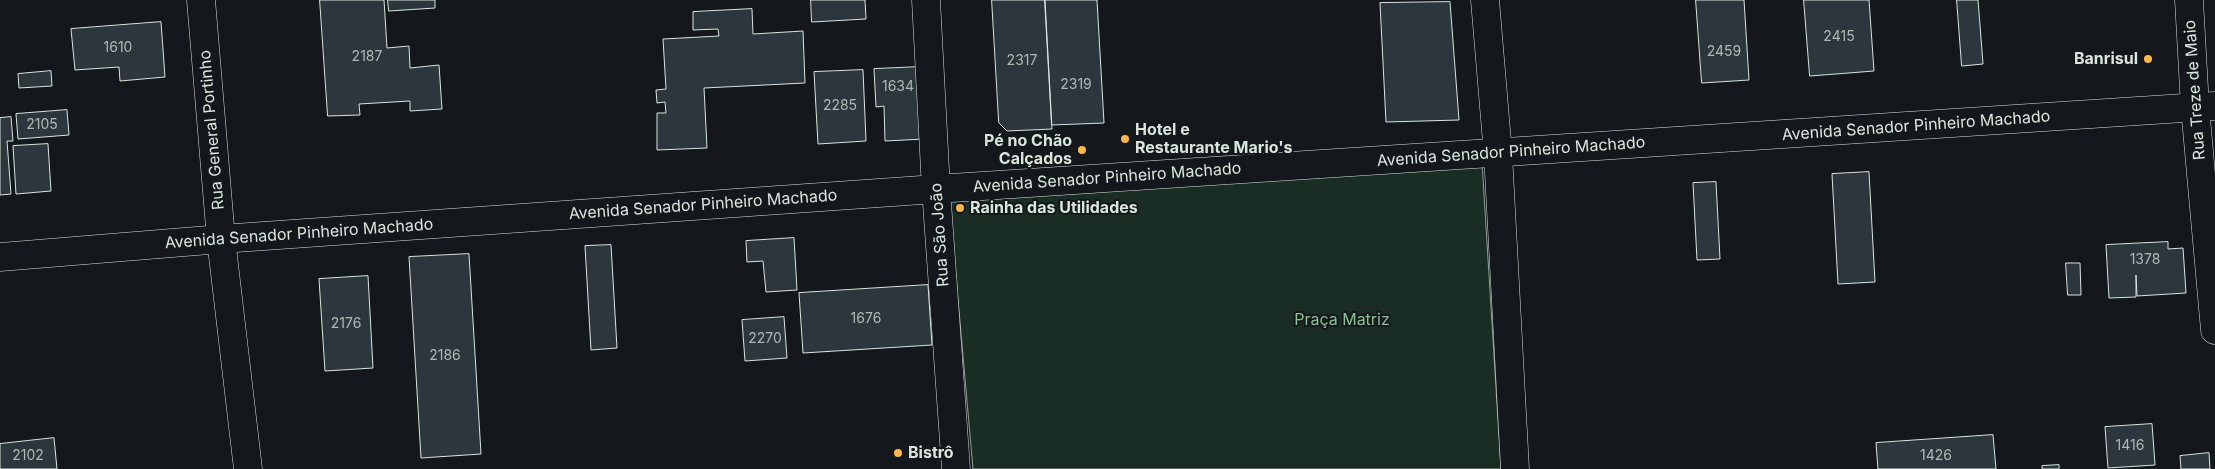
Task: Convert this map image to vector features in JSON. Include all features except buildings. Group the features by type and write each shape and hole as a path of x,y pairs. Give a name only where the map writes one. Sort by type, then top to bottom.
{"street":[{"name":"Rua General Portinho","path":"201,0 221,239 248,469"},
{"name":"Rua São João","path":"926,0 936,189 956,469"},
{"path":"1485,0 1498,154 1516,469"},
{"name":"Rua Treze de Maio","path":"2189,0 2205,107 2215,330"},
{"name":"Avenida Senador Pinheiro Machado","path":"0,257 221,239 936,189 2205,107"}],"green space":[{"name":"Praça Matriz","path":"1482,162 1501,469 973,469 949,197"}],"place":[{"name":"Banrisul","path":"2148,59"},
{"name":"Hotel e Restaurante Mario's","path":"1125,139"},
{"name":"Pé no Chão Calçados","path":"1082,150"},
{"name":"Rainha das Utilidades","path":"960,208"},
{"name":"Bistrô","path":"898,453"}]}
